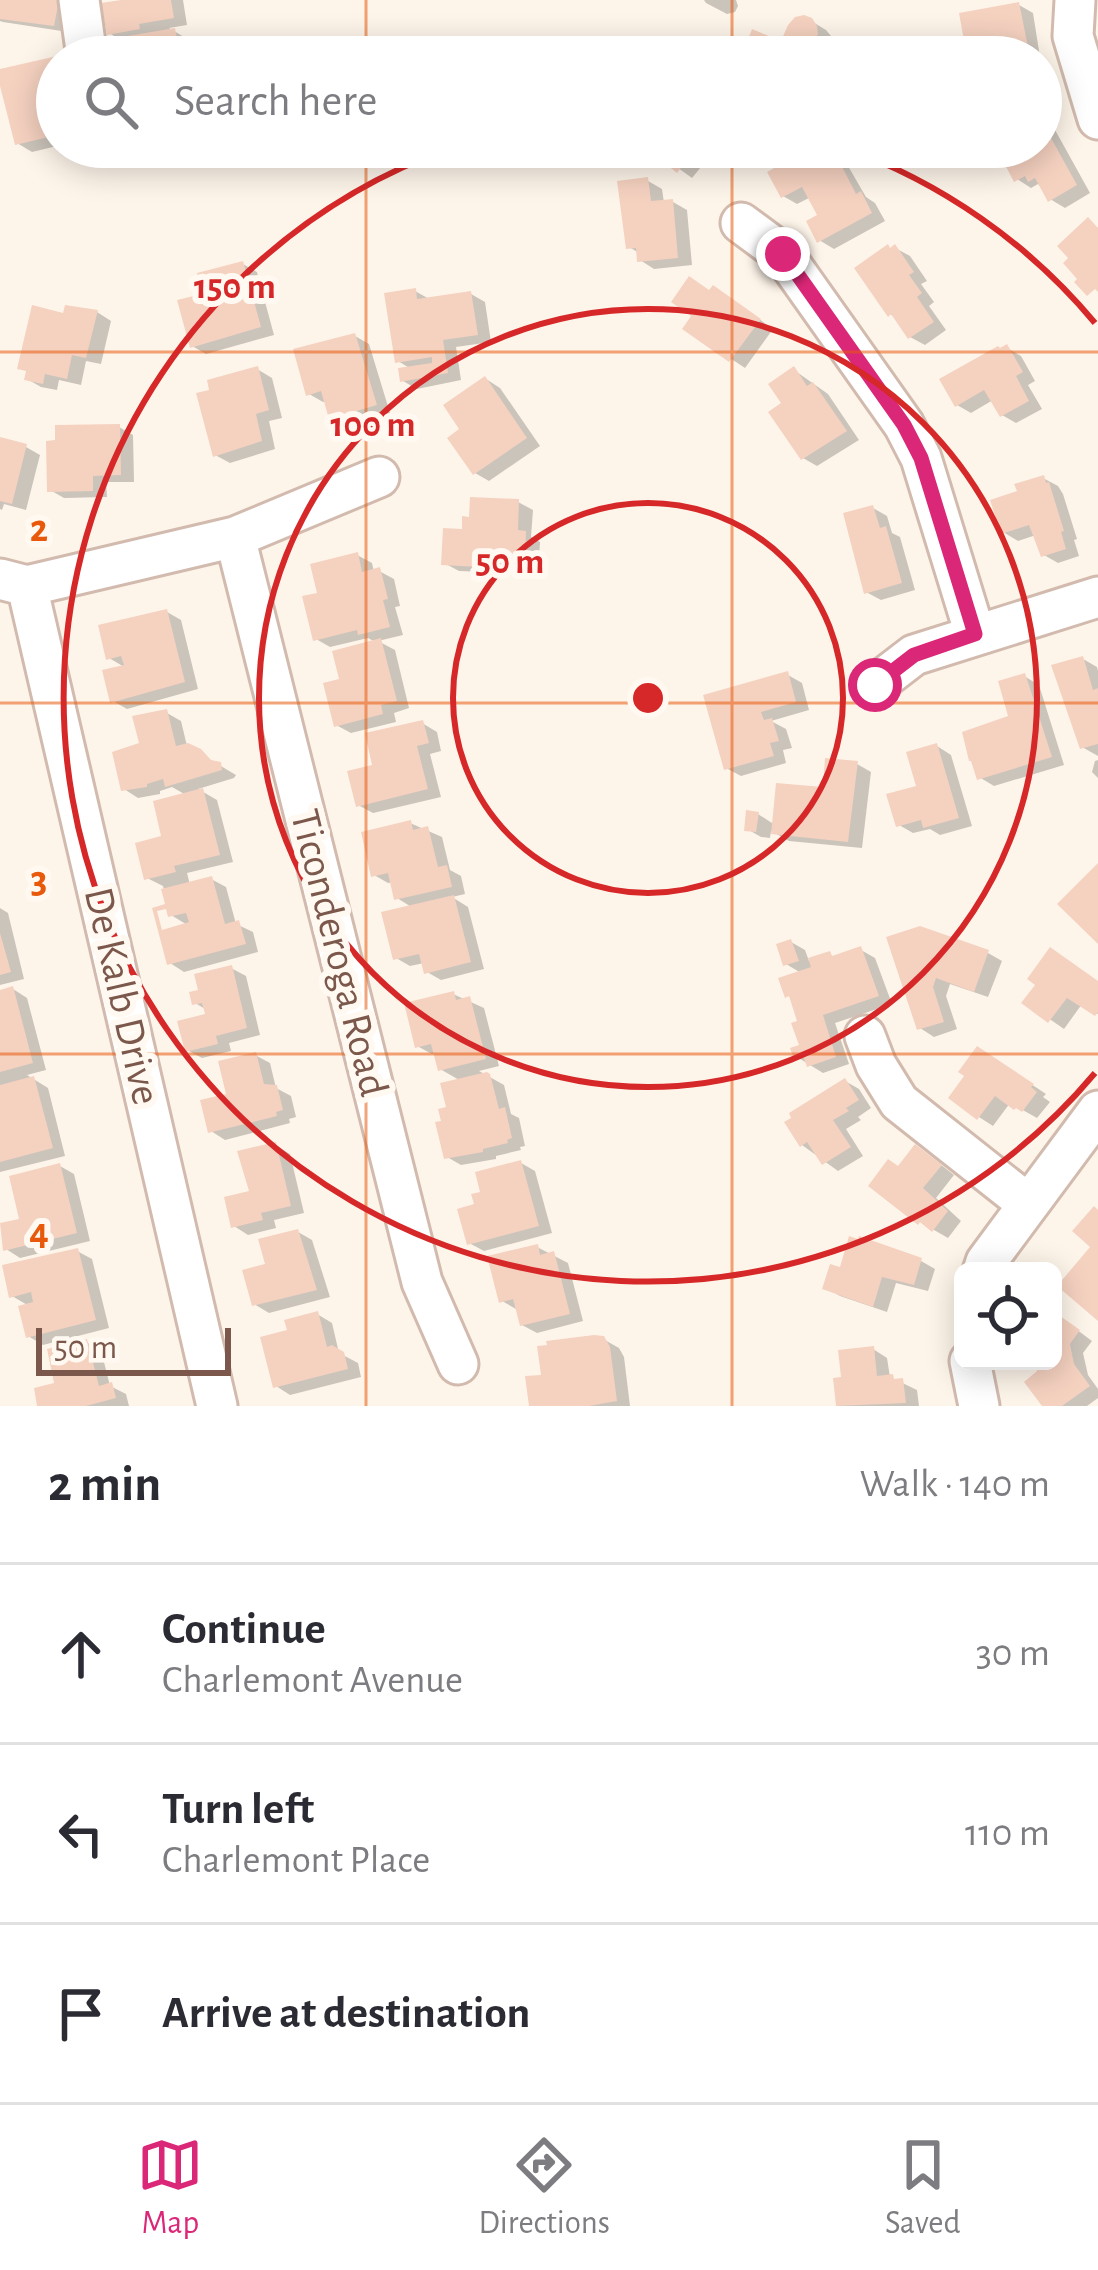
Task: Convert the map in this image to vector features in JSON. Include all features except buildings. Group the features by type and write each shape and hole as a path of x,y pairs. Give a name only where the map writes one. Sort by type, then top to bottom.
{"street":[{"path":"79,0 84,36"},
{"path":"1075,0 1073,36 1090,65 1098,119"},
{"path":"741,223 783,254 904,425 921,458 975,634"},
{"path":"14,583 236,537 379,477"},
{"name":"Ticonderoga Road","path":"236,537 422,1282 458,1364"},
{"name":"De Kalb Drive","path":"14,583 218,1406"},
{"path":"875,685 914,655 1098,597"},
{"path":"865,1036 875,1065 899,1102 1028,1204"},
{"path":"986,1262 1096,1120"},
{"path":"972,1370 979,1406"}],"route":[{"path":"783,254 904,425 921,458 975,634 914,655 875,685"}]}
